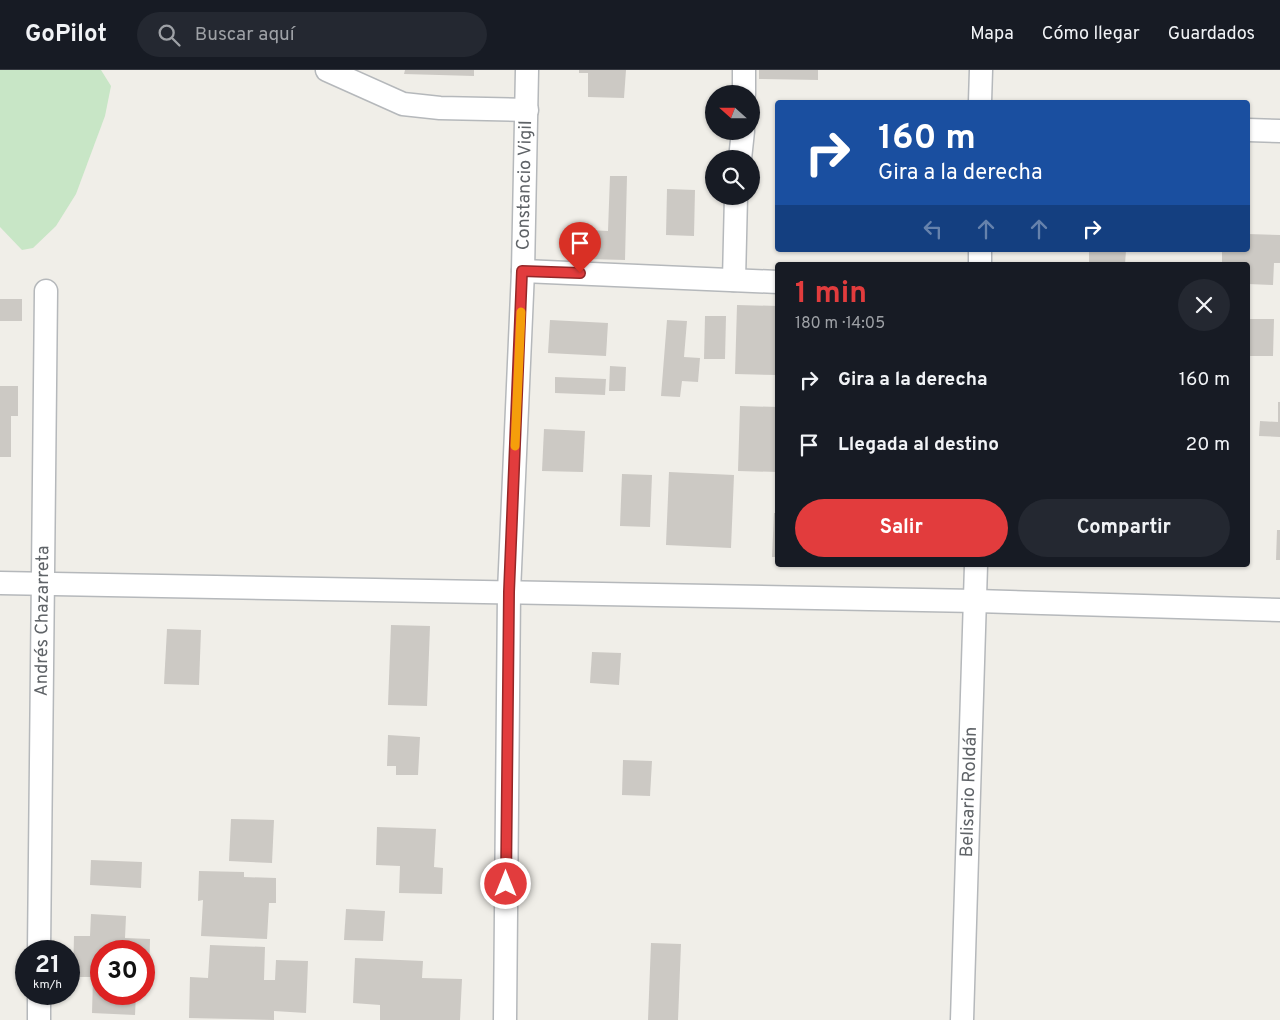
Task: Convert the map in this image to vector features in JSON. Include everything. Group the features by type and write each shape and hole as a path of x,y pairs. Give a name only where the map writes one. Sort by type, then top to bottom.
{"street":[{"path":"327,70 403,104 440,108 527,110"},
{"name":"Constancio Vigil","path":"505,1020 509,592 522,271 527,70"},
{"path":"744,70 744,85"},
{"path":"980,100 981,70"},
{"path":"1250,130 1280,131"},
{"path":"734,280 736,205"},
{"path":"522,271 775,282"},
{"name":"Andrés Chazarreta","path":"39,940 46,291"},
{"name":"Belisario Roldán","path":"962,1020 976,567"},
{"path":"0,583 976,601 1280,610"},
{"path":"39,1005 39,1020"}],"green space":[{"path":"0,70 101,70 111,86 105,116 76,194 56,226 33,248 22,250 0,227"}],"building":[{"path":"405,70 474,70 474,76 404,74"},
{"path":"579,70 626,70 624,98 588,97 588,73 579,73"},
{"path":"759,70 818,70 818,80 759,79"},
{"path":"610,176 627,176 625,260 588,259 589,230 608,231"},
{"path":"667,189 695,190 694,236 666,235"},
{"path":"1250,234 1280,235 1280,263 1274,263 1273,285 1250,284 1250,262 1222,262 1222,252 1250,252"},
{"path":"1089,252 1126,252 1125,262 1089,262"},
{"path":"0,299 22,299 22,321 0,321"},
{"path":"737,305 775,306 775,375 735,374"},
{"path":"705,316 726,316 725,359 704,359"},
{"path":"1250,319 1274,319 1273,356 1250,356"},
{"path":"550,320 608,323 606,356 548,353"},
{"path":"667,320 687,321 684,357 700,358 698,382 682,381 680,397 661,396"},
{"path":"610,366 626,367 625,391 609,391"},
{"path":"555,377 606,379 605,395 555,393"},
{"path":"0,386 18,386 18,416 11,416 11,457 0,457"},
{"path":"1278,402 1280,402 1280,437 1259,436 1260,421 1278,422"},
{"path":"740,406 775,407 775,472 738,471"},
{"path":"544,429 585,431 583,472 542,471"},
{"path":"669,472 734,475 731,548 666,545"},
{"path":"622,474 652,475 650,527 620,526"},
{"path":"774,513 775,513 775,557 772,557"},
{"path":"1277,530 1280,530 1280,560 1276,560"},
{"path":"391,625 430,626 427,706 388,705"},
{"path":"167,629 201,630 199,685 164,684"},
{"path":"592,652 621,653 619,685 590,683"},
{"path":"388,735 420,737 418,775 396,775 396,766 387,766"},
{"path":"623,760 652,761 650,796 622,795"},
{"path":"231,819 274,820 272,863 229,861"},
{"path":"377,827 436,829 434,867 443,868 442,894 399,893 400,866 376,865"},
{"path":"91,860 142,862 141,888 90,885"},
{"path":"199,871 244,872 244,877 276,878 276,903 269,903 267,939 201,936 203,900 198,901"},
{"path":"346,909 385,911 383,941 344,940"},
{"path":"91,914 126,916 125,938 150,940 90,940 90,977 80,977 80,940 74,940 74,936 90,936"},
{"path":"651,943 681,944 678,1020 648,1020"},
{"path":"210,945 265,947 264,980 275,980 276,960 308,961 306,1013 274,1011 274,1020 189,1018 190,977 208,978"},
{"path":"355,958 423,961 422,978 462,979 460,1020 380,1020 380,1005 353,1003"},
{"path":"92,1005 135,1005 135,1015 92,1013"}],"slow traffic":[{"path":"515,446 521,312"}],"route":[{"path":"506,884 509,592 522,271 580,273"}]}
